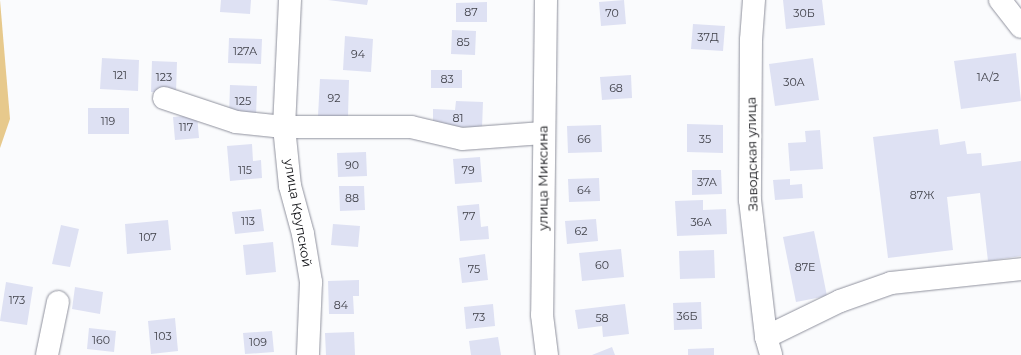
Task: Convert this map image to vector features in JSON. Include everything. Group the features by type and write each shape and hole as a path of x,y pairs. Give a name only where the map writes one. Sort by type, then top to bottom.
{"street":[{"name":"улица Крупской","path":"290,0 284,127 290,186 303,234 311,282 308,355"},
{"name":"улица Миксина","path":"546,0 543,133 542,315 547,355"},
{"name":"Заводская улица","path":"754,0 751,40 750,200 769,346"},
{"path":"1000,0 1021,27"},
{"path":"164,98 236,122 284,127 411,127 462,139 543,133"},
{"path":"769,346 840,301 892,283 1021,269"},
{"path":"47,355 58,302"}],"shaded area":[{"path":"0,0 10,119 0,148"}],"building":[{"path":"221,0 251,0 250,14 220,12"},
{"path":"328,0 368,0 367,5"},
{"path":"624,0 626,24 601,26 599,2"},
{"path":"783,0 822,0 825,25 786,29"},
{"path":"487,2 487,22 456,22 456,3"},
{"path":"693,24 725,26 723,51 691,49"},
{"path":"452,30 476,31 475,55 451,54"},
{"path":"345,36 373,39 371,72 343,70"},
{"path":"229,38 262,39 261,64 228,63"},
{"path":"1016,53 1021,101 961,109 954,61"},
{"path":"102,58 139,60 138,91 100,89"},
{"path":"813,58 819,100 775,106 769,64"},
{"path":"152,61 177,62 176,93 151,92"},
{"path":"431,70 462,70 462,88 431,88"},
{"path":"631,75 632,98 602,100 600,77"},
{"path":"320,79 349,80 348,116 318,116"},
{"path":"230,85 257,86 256,117 229,116"},
{"path":"456,101 483,102 482,128 433,126 433,109 455,110"},
{"path":"88,108 129,108 129,134 88,134"},
{"path":"197,115 199,138 175,140 173,117"},
{"path":"687,124 723,125 723,153 687,152"},
{"path":"601,125 602,152 568,153 567,126"},
{"path":"938,129 940,145 965,141 967,154 981,153 982,166 1021,161 1021,256 988,261 980,193 947,197 953,250 888,258 873,137"},
{"path":"820,130 823,169 790,171 788,143 806,142 805,131"},
{"path":"252,144 253,161 261,160 262,178 230,181 227,146"},
{"path":"366,152 367,176 338,177 337,153"},
{"path":"480,157 482,182 455,184 453,159"},
{"path":"692,170 721,170 722,194 692,195"},
{"path":"599,178 600,201 569,202 568,179"},
{"path":"790,179 790,185 802,184 803,198 775,200 773,180"},
{"path":"339,186 364,186 365,210 340,211"},
{"path":"703,200 703,210 726,209 727,234 677,236 675,201"},
{"path":"479,204 481,227 488,226 489,239 460,241 457,206"},
{"path":"261,209 264,231 235,234 232,212"},
{"path":"596,219 598,241 567,244 565,221"},
{"path":"168,220 171,250 127,254 125,224"},
{"path":"333,224 360,226 358,247 331,245"},
{"path":"61,225 79,229 70,267 52,264"},
{"path":"814,231 827,296 796,302 783,237"},
{"path":"273,242 276,272 246,275 243,245"},
{"path":"621,249 624,277 582,281 579,253"},
{"path":"714,250 715,278 680,279 679,251"},
{"path":"485,254 488,280 462,283 459,258"},
{"path":"359,280 359,296 353,296 354,314 329,314 328,281"},
{"path":"6,282 33,287 27,325 0,321"},
{"path":"75,287 103,292 100,314 72,309"},
{"path":"701,302 702,329 674,330 673,303"},
{"path":"493,304 495,326 466,329 464,307"},
{"path":"625,304 629,334 603,337 602,326 578,329 575,310"},
{"path":"175,318 178,351 151,354 148,321"},
{"path":"89,328 116,331 114,352 87,349"},
{"path":"272,331 274,352 245,354 243,333"},
{"path":"354,332 355,355 326,355 325,333"},
{"path":"498,337 501,355 471,355 469,341"},
{"path":"612,347 615,355 592,355"},
{"path":"714,348 714,355 688,355 688,349"}]}
